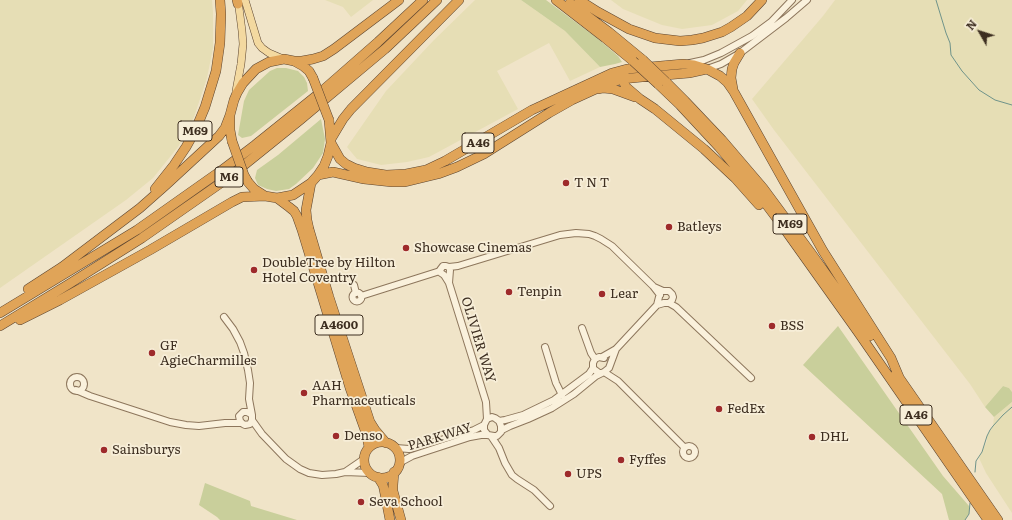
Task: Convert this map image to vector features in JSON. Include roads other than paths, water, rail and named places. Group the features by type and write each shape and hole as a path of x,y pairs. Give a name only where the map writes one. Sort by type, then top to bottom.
{"highway":[{"name":"M69","path":"107,233 142,202 163,180 195,131 205,107 216,71 220,43 220,0"},
{"path":"0,307 62,267 140,208 161,190 219,136 225,128 237,92 256,70 269,62 284,59 302,61 323,56 399,0"},
{"name":"M6","path":"0,313 137,230 222,170 321,92 423,0"},
{"path":"0,330 60,300 242,197 265,196 277,198 293,195 311,183 324,166 332,141 343,119 351,109 459,0"},
{"path":"431,28 463,0"},
{"name":"M69","path":"556,0 685,100 722,140 763,188 899,378"},
{"name":"M69","path":"566,0 643,60 680,105 719,147 757,192 781,224"},
{"path":"579,0 629,29 655,38 692,40 714,35 731,27 747,16 762,0"},
{"name":"M6","path":"0,326 142,238 228,178 324,100 436,2"},
{"name":"A46","path":"734,92 731,71 740,52"},
{"path":"294,61 305,68 313,78 329,120 332,141"},
{"name":"A46","path":"332,141 340,159 354,168 386,175 406,174 426,170 445,161 532,110 619,70 683,64 694,65 707,69 723,79 734,92 823,251 891,358 899,378 998,520"},
{"path":"622,79 627,69"},
{"name":"A46","path":"318,175 334,172 364,179 405,182 438,174 457,168 484,154 534,122 607,84 622,79 690,74 707,69"},
{"name":"A46","path":"622,79 626,87 640,99 655,109 704,149 735,178 765,211 781,224 851,321 988,520"},
{"name":"A46","path":"591,91 602,88 613,89 640,99"},
{"path":"230,115 232,140 244,175 254,189 265,196"},
{"name":"A4600","path":"311,183 306,210 309,229 329,297 368,417 375,430 386,443"},
{"name":"A4600","path":"277,198 289,207 297,216 350,388 365,430 368,447"},
{"path":"374,475 385,477 392,475 398,468 400,457 396,448 386,443 376,442 368,447 364,459 365,465 374,475 383,485 390,520"},
{"path":"394,472 393,485 401,520"}],"main road":[{"path":"239,1 258,43 269,53 284,59"},
{"path":"234,100 241,69 243,44 239,1"}],"street":[{"path":"683,64 704,60 736,46 763,29 792,0"},
{"path":"707,69 721,64 740,52 786,18 807,0"},
{"path":"354,285 358,294 446,272 458,266 560,235 582,233 595,236 612,246 661,294 665,303 676,307 751,378"},
{"name":"OLIVIER WAY","path":"446,272 486,402 497,419"},
{"path":"550,506 534,490 512,475 499,448 484,430 485,422 492,417 506,420 529,412 562,395 589,374 593,368 593,363 598,358 616,349 672,297 670,292 666,291 661,294"},
{"path":"95,397 83,384 80,378 76,377 71,379 70,386 85,394 170,422 199,426 226,423 250,424 252,417 249,399 250,383 244,353 233,329 224,317"},
{"path":"582,328 591,353 598,358 607,360 606,369"},
{"path":"545,347 556,383 562,395"},
{"path":"489,436 497,436 507,426 528,419 552,408 574,394 606,369 616,349"},
{"path":"593,368 596,372 606,369"},
{"path":"606,369 685,448"},
{"path":"76,390 80,389 83,384"},
{"path":"249,399 239,419 244,424 262,434"},
{"name":"OLIVIER WAY","path":"485,422 486,402"},
{"path":"226,423 247,412 252,417 262,434 286,459 300,469 309,473 322,475 345,472 374,475"},
{"path":"497,419 502,426 499,448"},
{"name":"PARKWAY","path":"396,448 409,449 417,447 474,430 485,422"},
{"name":"PARKWAY","path":"399,463 412,456 429,450 476,436 489,436"},
{"path":"345,472 364,459"}],"waterway":[{"path":"936,0 950,43 951,55 962,71 979,90 995,100 1012,105"},
{"path":"975,472 976,461 982,452 990,430 1012,407"},
{"path":"965,520 969,514 970,503"}],"place":[{"name":"T N T","path":"566,183"},
{"name":"Batleys","path":"669,227"},
{"name":"Showcase Cinemas","path":"406,248"},
{"name":"DoubleTree by Hilton Hotel Coventry","path":"254,270"},
{"name":"Tenpin","path":"509,292"},
{"name":"Lear","path":"602,294"},
{"name":"BSS","path":"772,326"},
{"name":"GF AgieCharmilles","path":"152,353"},
{"name":"AAH Pharmaceuticals","path":"304,393"},
{"name":"FedEx","path":"719,409"},
{"name":"Denso","path":"336,436"},
{"name":"DHL","path":"812,437"},
{"name":"Sainsburys","path":"104,450"},
{"name":"Fyffes","path":"621,460"},
{"name":"UPS","path":"568,474"},
{"name":"Seva School","path":"361,502"}]}
